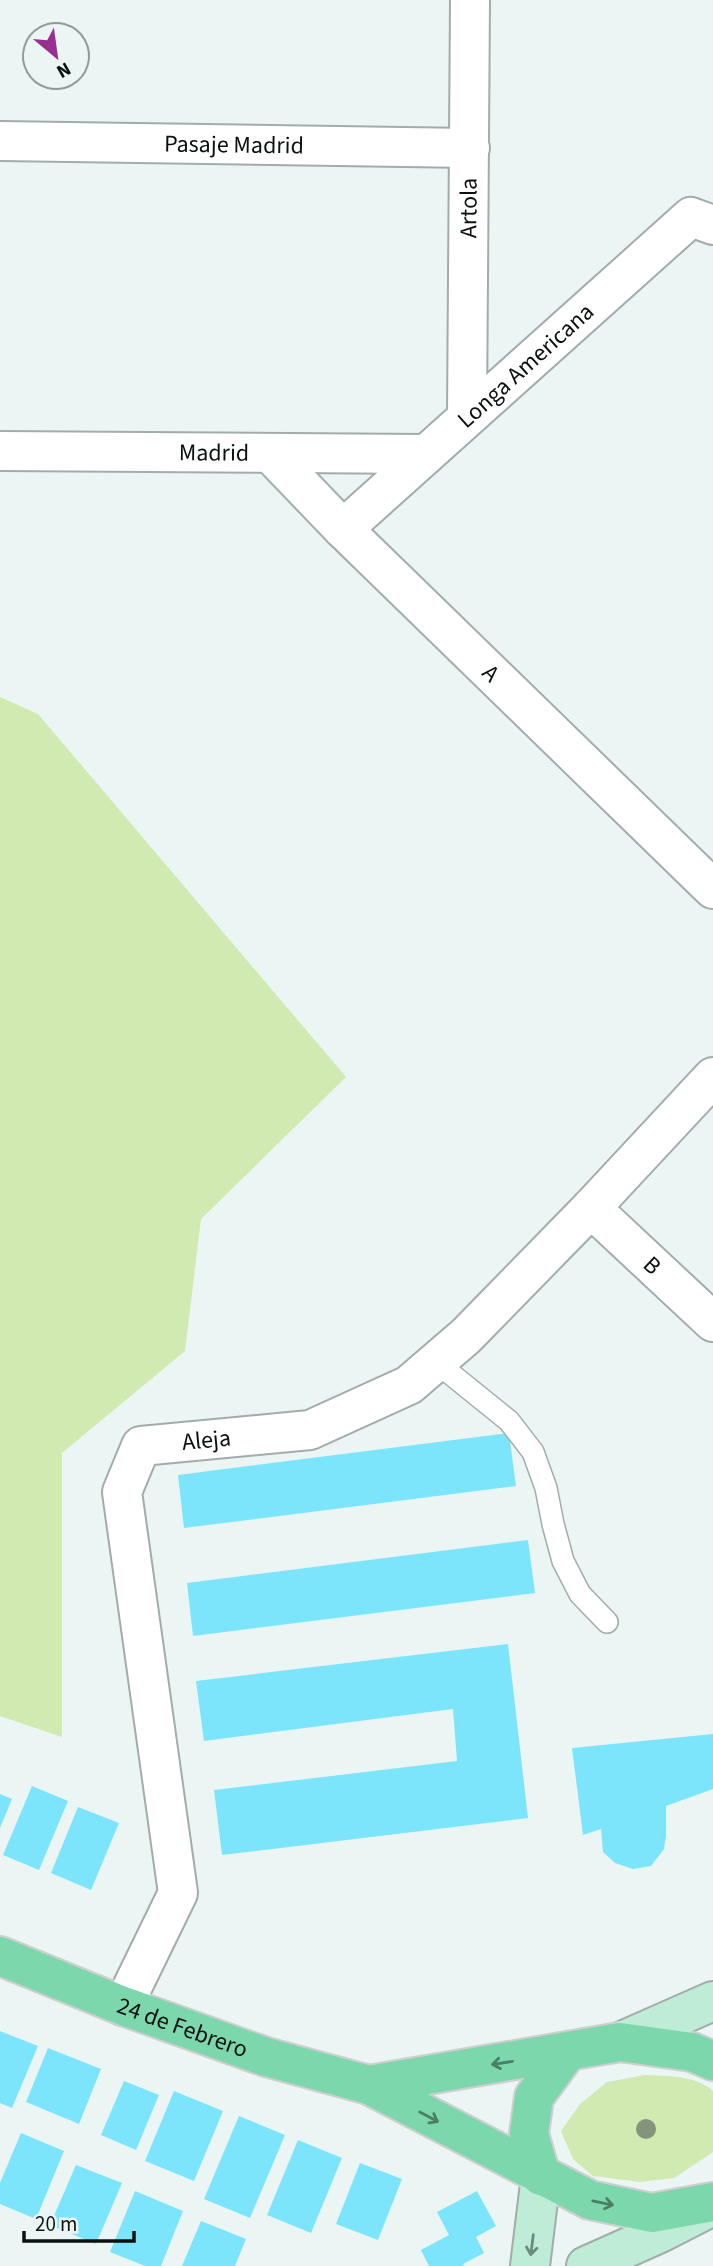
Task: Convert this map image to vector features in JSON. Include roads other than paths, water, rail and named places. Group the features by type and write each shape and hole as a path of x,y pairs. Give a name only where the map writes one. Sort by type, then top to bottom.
{"main road":[{"name":"24 de Febrero","path":"0,1956 123,2006 266,2057 369,2085 590,2200 652,2213 713,2204"},
{"name":"24 de Febrero","path":"369,2085 620,2042 692,2052 713,2061"},
{"path":"541,2176 529,2134 534,2096 567,2052"}],"street":[{"name":"Artola","path":"467,416 470,0"},
{"name":"Pasaje Madrid","path":"0,141 470,148"},
{"name":"Longa Americana","path":"343,529 691,217 713,225"},
{"name":"Madrid","path":"0,451 426,454"},
{"name":"A","path":"270,453 343,529 713,889"},
{"name":"Aleja","path":"123,2006 178,1893 122,1492 141,1446 310,1430 409,1385 466,1336 591,1208 713,1077"},
{"name":"B","path":"591,1208 713,1322"},
{"path":"620,2042 713,2001"},
{"path":"530,2266 541,2176"},
{"path":"586,2266 660,2233 713,2204"}],"lane":[{"path":"436,1362 509,1421 533,1452 546,1488 563,1561 580,1594 607,1622"}]}
